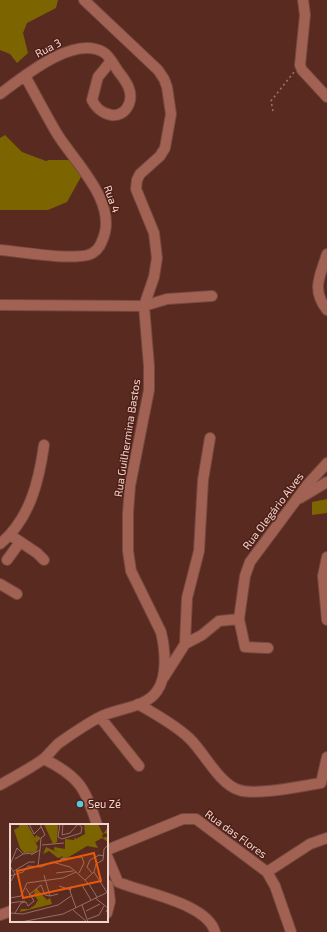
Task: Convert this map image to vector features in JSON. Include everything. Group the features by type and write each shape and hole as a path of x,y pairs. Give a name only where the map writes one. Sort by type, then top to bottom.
{"street":[{"path":"84,0 158,70 167,87 171,114 165,148 160,156 140,174 137,180 136,189 154,233 157,258 154,277 144,306"},
{"path":"303,0 305,15 300,65 302,70 327,97"},
{"name":"Rua 3","path":"0,94 62,52 73,49 96,49 105,54 111,61 126,81 131,93 130,102 126,108 118,114 109,115 100,112 95,107 92,100 98,77 111,61"},
{"name":"Rua 4","path":"0,250 73,257 89,255 99,249 106,234 107,221 95,187 56,133 25,76"},
{"path":"327,254 317,286 318,296 327,310"},
{"path":"0,305 144,306 167,299 212,296"},
{"name":"Rua Guilhermina Bastos","path":"0,785 44,759 59,743 100,717 138,704 153,696 158,690 163,678 164,642 161,632 133,577 128,550 130,486 150,377 144,306"},
{"path":"163,678 185,644 188,598 198,557 203,480 210,438"},
{"path":"0,544 10,535 31,501 41,470 44,445"},
{"name":"Rua Olegário Alves","path":"239,619 245,576 250,562 299,499 308,484 327,463"},
{"path":"299,499 327,482"},
{"path":"10,535 44,560"},
{"path":"7,560 20,542"},
{"path":"327,557 323,576 327,620"},
{"path":"0,584 18,594"},
{"path":"185,644 202,635 219,621 239,619 245,647 268,648"},
{"path":"138,704 166,720 189,738 228,784 239,790 252,792 324,783 327,757"},
{"path":"100,717 139,766"},
{"path":"44,759 64,769 85,791 97,824"},
{"name":"Rua das Flores","path":"108,850 189,818 196,818 267,872 275,886 291,932"},
{"path":"267,872 310,844 327,838"},
{"path":"108,858 118,882"},
{"path":"108,885 118,882 183,905 196,911 208,920 214,932"},
{"path":"108,890 110,901 108,909"},
{"path":"0,915 10,912"}],"path":[{"path":"273,111 271,101 300,65"}],"shaded area":[{"path":"0,0 58,0 56,8 27,23 23,33 28,53 17,63 10,54 0,50"},
{"path":"5,135 22,152 46,161 69,160 82,175 67,202 48,210 0,210 0,138"},
{"path":"327,499 327,513 312,515 312,502"}],"place":[{"name":"Seu Zé","path":"80,804"}]}
